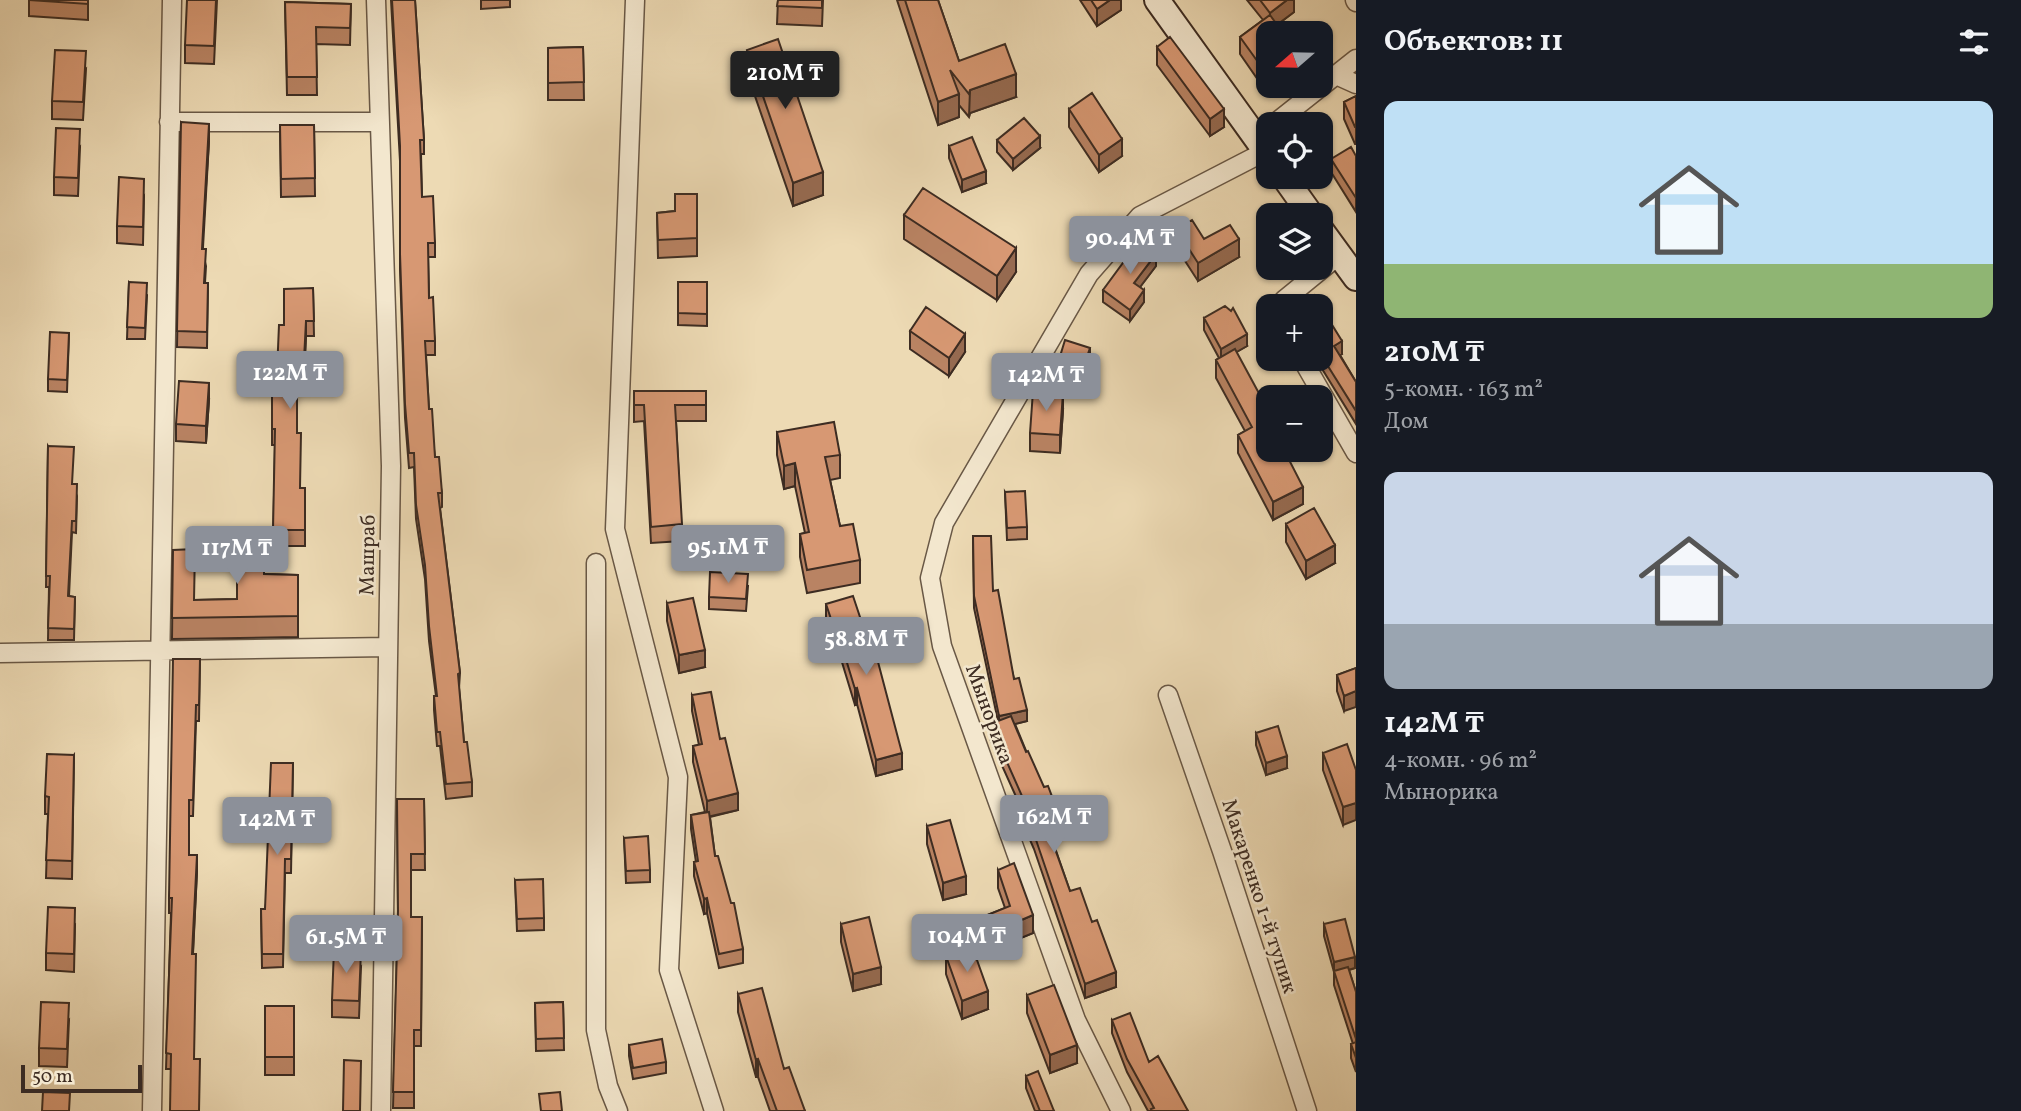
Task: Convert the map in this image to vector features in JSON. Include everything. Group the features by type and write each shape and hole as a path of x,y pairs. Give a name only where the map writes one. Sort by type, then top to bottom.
{"street":[{"path":"152,1111 172,0"},
{"name":"Машраб","path":"376,0 391,466 381,1111"},
{"path":"635,0 615,529 678,776 669,970 714,1111"},
{"path":"1157,0 1256,126"},
{"name":"Мынорика","path":"1297,112 1356,59"},
{"path":"1336,75 1356,83"},
{"path":"169,122 379,122"},
{"name":"Мынорика","path":"1121,1111 1076,1020 1039,917 942,646 930,578 944,523 1089,274 1140,216 1256,147"},
{"path":"1333,247 1356,278"},
{"path":"1291,294 1339,255"},
{"path":"1308,371 1356,453"},
{"path":"596,563 596,1030 608,1086 618,1111"},
{"path":"0,653 388,647"},
{"name":"Макаренко 1-й тупик","path":"1168,695 1307,1111"}],"building":[{"path":"29,0 88,0 88,4"},
{"path":"187,0 216,0 214,46 185,45"},
{"path":"392,0 415,0 424,140 420,140 422,197 433,196 435,243 428,243 429,298 433,297 435,341 425,341 429,409 432,409 435,457 439,457 442,493 438,493 460,673 464,742 467,742 472,782 446,784 440,732 437,732 434,696 437,696 425,565 416,505 414,453 409,453 405,404 400,146"},
{"path":"778,0 822,0 822,8 777,6"},
{"path":"905,0 938,0 959,61 1005,44 1016,74 970,90 969,94 950,70 959,94 938,102"},
{"path":"1091,0 1110,0 1097,9"},
{"path":"1260,0 1287,0 1270,13"},
{"path":"285,2 351,4 350,28 316,27 317,77 287,77"},
{"path":"1270,15 1274,21 1262,21"},
{"path":"1256,25 1256,59 1240,37"},
{"path":"1170,37 1224,109 1210,119 1157,47"},
{"path":"778,39 823,172 793,183 747,50"},
{"path":"583,47 584,82 548,83 548,48"},
{"path":"55,50 86,51 83,102 52,101"},
{"path":"1092,93 1122,139 1099,155 1069,109"},
{"path":"1356,96 1356,127 1355,127 1344,102"},
{"path":"1024,118 1040,136 1013,159 997,140"},
{"path":"181,122 209,124 202,249 206,249 204,283 208,283 207,332 177,331"},
{"path":"280,125 314,125 315,178 281,179"},
{"path":"56,128 80,129 78,178 54,177"},
{"path":"972,137 986,171 962,180 949,146"},
{"path":"1351,147 1356,156 1356,198 1333,162 1333,158"},
{"path":"119,177 144,179 143,227 117,226"},
{"path":"923,188 1016,248 997,276 904,215"},
{"path":"675,194 697,194 697,238 658,240 657,213 675,211"},
{"path":"1192,220 1204,239 1230,225 1239,239 1198,263 1176,229"},
{"path":"1139,241 1156,254 1134,283 1144,290 1130,310 1103,290"},
{"path":"129,282 147,283 145,328 127,327"},
{"path":"678,282 707,282 707,314 678,313"},
{"path":"313,288 314,321 306,321 303,379 297,379 297,433 301,433 300,488 305,488 305,530 273,530 275,429 272,429 272,396 276,396 279,325 284,325 284,289"},
{"path":"1225,306 1231,311 1233,308 1247,334 1221,349 1204,318"},
{"path":"926,307 965,334 949,358 910,331"},
{"path":"1333,326 1342,341 1334,346 1356,382 1356,411 1331,371"},
{"path":"50,332 69,333 67,380 48,379"},
{"path":"1065,340 1090,348 1078,383 1054,376"},
{"path":"1235,349 1256,388 1256,462 1290,462 1303,487 1273,502 1238,435 1252,427 1216,360"},
{"path":"179,381 209,383 206,426 176,424"},
{"path":"634,391 706,391 706,405 675,405 682,524 651,527 644,405 634,405"},
{"path":"1033,391 1063,393 1060,435 1030,433"},
{"path":"834,422 840,455 825,457 840,526 853,524 860,560 807,570 800,534 809,532 795,463 784,466 777,432"},
{"path":"48,446 74,447 72,484 77,484 76,521 72,521 68,596 75,597 74,629 48,628"},
{"path":"1025,491 1027,527 1007,528 1005,492"},
{"path":"1314,508 1335,545 1306,561 1286,524"},
{"path":"237,530 264,531 264,574 298,575 298,616 172,618 173,550 195,549 194,600 237,599"},
{"path":"973,536 991,536 993,591 998,590 1014,679 1019,678 1027,710 999,716 974,596"},
{"path":"710,572 748,574 746,599 709,597"},
{"path":"853,596 869,644 873,643 902,753 876,760 857,688 855,689 826,604"},
{"path":"693,598 705,650 679,655 667,603"},
{"path":"173,659 200,659 193,800 189,800 189,855 197,855 192,954 196,954 194,1059 200,1059 199,1111 170,1111 171,1054 166,1053 172,898 169,898"},
{"path":"1356,668 1356,691 1344,696 1337,675"},
{"path":"711,692 720,739 725,738 738,793 707,801 693,746 702,744 692,695"},
{"path":"1011,716 1044,787 1048,786 1062,823 1048,829 1070,891 1080,888 1092,922 1097,920 1116,972 1085,984 1034,834 1018,797 1022,796 990,724"},
{"path":"1278,726 1287,756 1266,763 1256,733"},
{"path":"1347,744 1356,770 1356,803 1343,807 1323,753"},
{"path":"47,754 74,755 72,861 46,860 49,797 45,796"},
{"path":"271,763 293,763 291,859 285,859 283,954 262,954 261,909 265,909"},
{"path":"397,799 424,799 425,854 411,854 411,917 422,917 421,1030 414,1030 414,1092 393,1092 398,911"},
{"path":"709,812 715,856 718,856 731,903 734,903 743,949 719,954 707,898 704,899 694,862 698,861 691,815"},
{"path":"950,820 966,876 943,883 927,826"},
{"path":"648,836 650,870 626,871 624,838"},
{"path":"1014,863 1033,915 982,937 975,920 1010,906 998,870"},
{"path":"543,879 544,918 517,919 515,880"},
{"path":"48,907 75,908 74,954 46,953"},
{"path":"869,917 881,967 853,974 841,924"},
{"path":"1345,919 1355,957 1334,962 1324,924"},
{"path":"972,946 988,991 962,1001 946,956"},
{"path":"334,949 361,950 359,1001 332,1000"},
{"path":"1348,967 1356,992 1356,1039 1334,971"},
{"path":"1054,985 1077,1045 1050,1055 1027,995"},
{"path":"762,988 784,1069 789,1067 805,1111 777,1111 758,1059 756,1060 738,994"},
{"path":"41,1002 69,1003 67,1049 39,1048"},
{"path":"563,1002 564,1038 536,1039 535,1003"},
{"path":"265,1006 294,1006 294,1057 265,1057"},
{"path":"1130,1013 1149,1062 1158,1056 1188,1111 1152,1111 1154,1108 1127,1059 1112,1020"},
{"path":"662,1039 666,1062 633,1068 629,1045"},
{"path":"1356,1042 1356,1058 1351,1044"},
{"path":"344,1060 361,1061 360,1111 343,1111"},
{"path":"1038,1071 1054,1111 1040,1111 1026,1076"},
{"path":"43,1092 70,1093 69,1111 42,1111"},
{"path":"560,1092 562,1111 541,1111 539,1094"}]}
